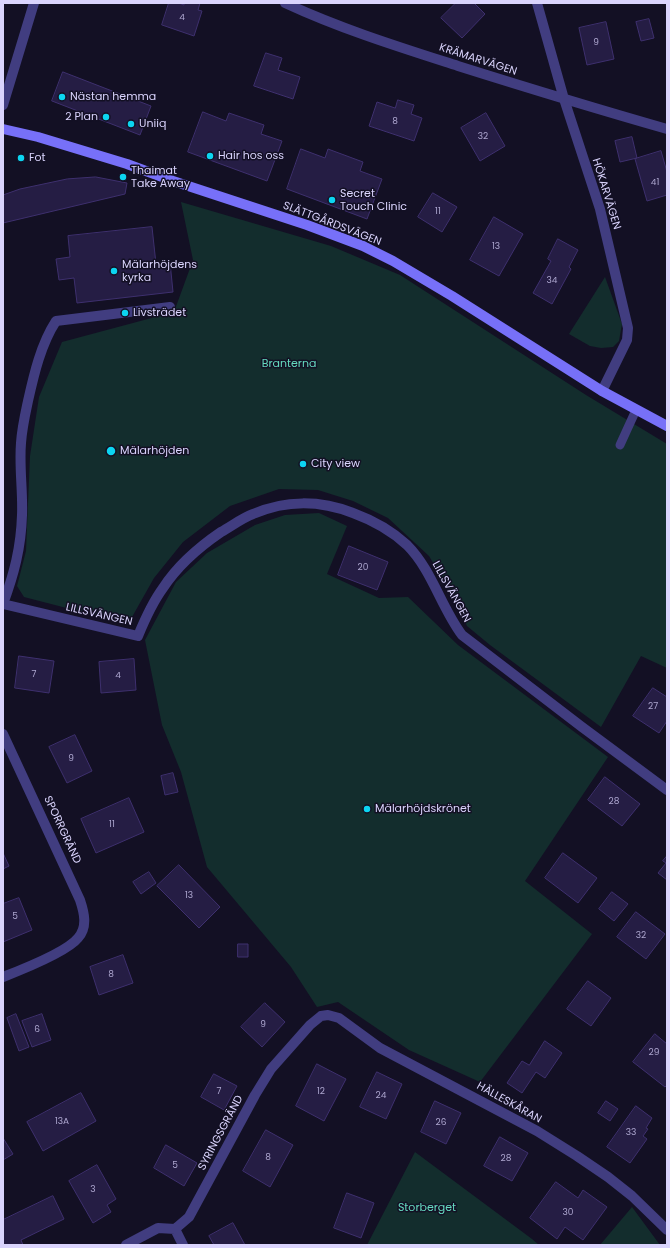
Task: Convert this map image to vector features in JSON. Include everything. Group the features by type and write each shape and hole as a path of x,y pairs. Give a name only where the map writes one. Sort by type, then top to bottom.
{"street":[{"path":"3,105 34,3"},
{"name":"KRÄMARVÄGEN","path":"285,3 369,38 564,99 667,129"},
{"name":"HÖKARVÄGEN","path":"537,3 564,99 600,209 628,328 625,346 602,390"},
{"name":"SLÄTTGÅRDSVÄGEN","path":"3,129 38,137 127,164 172,181 307,225 364,246 393,261 452,296 602,390 667,426"},
{"path":"3,604 8,577 18,553 22,516 20,457 23,423 34,374 49,332 56,321 170,307"},
{"name":"LILLSVÄNGEN","path":"3,604 138,636 148,612 163,588 177,570 191,555 211,539 241,520 271,507 297,503 321,504 342,509 368,518 391,533 407,546 422,564 452,622 462,635 667,790"},
{"name":"SPORRGRÄND","path":"3,734 80,900 85,918 83,930 78,939 64,949 3,977"},
{"name":"SYRINGSGRÄND","path":"175,1229 189,1217 255,1095 271,1069 310,1025 321,1016 328,1016"},
{"name":"HÄLLESKÅRAN","path":"328,1016 339,1018 380,1048 530,1128 577,1156 608,1177 632,1196 667,1230"},
{"path":"126,1245 158,1228 175,1229 183,1245"}],"lane":[{"path":"620,445 636,410"}],"green space":[{"name":"Branterna","path":"181,202 331,246 400,275 586,395 667,444 667,668 641,656 601,727 490,645 467,626 452,594 429,556 388,518 353,501 318,490 279,489 230,506 183,542 154,578 132,617 113,620 24,597 17,586 26,551 30,456 39,397 62,342 174,312 193,260"},
{"path":"605,277 622,324 619,341 613,347 601,348 590,346 569,334"},
{"path":"319,513 347,526 327,574 379,598 408,597 458,645 608,757 525,881 592,934 480,1082 409,1050 338,1002 317,1007 291,967 207,867 181,772 162,725 145,640 176,582 207,553 255,525 285,515"},
{"name":"Storberget","path":"415,1152 532,1239 539,1245 367,1245"},
{"path":"632,1207 660,1245 600,1245"}],"building":[{"path":"169,3 179,3 184,5 184,3 200,3 198,10 202,11 194,36 162,25"},
{"path":"456,3 474,3 485,14 462,38 441,18"},
{"path":"649,19 654,38 641,41 636,22"},
{"path":"606,22 614,59 587,65 579,28"},
{"path":"266,53 282,58 278,70 300,77 293,99 254,86"},
{"path":"63,72 151,106 140,135 52,101"},
{"path":"398,100 414,105 411,114 422,118 414,141 369,126 377,102 395,108"},
{"path":"203,112 226,121 229,113 264,125 261,134 282,141 267,181 188,152"},
{"path":"486,113 505,146 480,161 461,128"},
{"path":"632,137 637,158 620,162 615,141"},
{"path":"301,149 325,158 328,149 363,162 360,171 382,179 367,219 287,189"},
{"path":"661,151 667,172 667,195 647,201 635,159"},
{"path":"96,177 127,183 125,194 3,223 3,195 20,189 67,179"},
{"path":"433,193 457,207 442,232 418,217"},
{"path":"494,217 523,234 499,276 470,260"},
{"name":"Mälarhöjdens kyrka","path":"152,227 156,264 170,262 173,292 77,303 74,278 59,280 56,259 70,257 68,236"},
{"path":"558,239 578,250 569,267 571,269 552,304 533,293 551,261 548,259"},
{"path":"349,546 388,562 377,590 338,575"},
{"path":"19,656 54,661 49,693 15,688"},
{"path":"134,659 136,690 101,693 99,662"},
{"path":"653,688 667,697 667,721 659,733 633,716"},
{"path":"75,735 92,771 67,783 49,747"},
{"path":"173,773 178,792 165,795 161,776"},
{"path":"605,777 640,804 622,826 588,800"},
{"path":"129,798 144,832 96,853 81,819"},
{"path":"3,853 9,866 3,869"},
{"path":"563,853 597,878 578,903 545,878"},
{"path":"667,856 667,880 658,873 666,863 663,861"},
{"path":"179,865 220,907 199,928 157,886"},
{"path":"149,872 156,883 141,894 133,882"},
{"path":"612,892 628,904 614,921 599,909"},
{"path":"19,898 32,930 3,942 3,904"},
{"path":"636,912 665,934 646,959 617,937"},
{"path":"238,944 248,944 248,957 238,957"},
{"path":"123,955 133,983 99,995 90,967"},
{"path":"588,981 611,998 591,1026 567,1009"},
{"path":"265,1003 285,1022 262,1047 241,1027"},
{"path":"16,1014 29,1047 19,1051 7,1018"},
{"path":"42,1014 51,1040 32,1047 22,1021"},
{"path":"655,1034 667,1044 667,1085 665,1087 633,1062"},
{"path":"545,1041 562,1053 545,1078 536,1072 522,1093 507,1083 522,1061 529,1065"},
{"path":"317,1064 346,1079 324,1121 296,1106"},
{"path":"377,1072 402,1084 386,1119 360,1107"},
{"path":"214,1074 237,1086 224,1110 201,1097"},
{"path":"81,1093 96,1121 43,1151 27,1122"},
{"path":"435,1101 461,1113 446,1144 421,1132"},
{"path":"606,1101 618,1109 610,1121 598,1113"},
{"path":"636,1106 652,1118 646,1128 648,1129 643,1136 647,1139 630,1163 607,1147"},
{"path":"266,1130 293,1145 270,1187 243,1171"},
{"path":"500,1137 528,1153 512,1181 484,1166"},
{"path":"3,1138 13,1154 3,1160"},
{"path":"166,1145 197,1163 184,1186 154,1168"},
{"path":"97,1165 116,1199 107,1205 111,1212 93,1223 69,1181"},
{"path":"556,1182 578,1198 583,1190 607,1207 583,1240 565,1227 557,1239 530,1218"},
{"path":"347,1193 374,1203 361,1238 334,1228"},
{"path":"53,1196 64,1219 21,1240 23,1245 3,1245 3,1220"},
{"path":"233,1223 245,1245 214,1245 209,1236"}],"place":[{"name":"Nästan hemma","path":"62,97"},
{"name":"2 Plan","path":"106,117"},
{"name":"Uniiq","path":"131,124"},
{"name":"Hair hos oss","path":"210,156"},
{"name":"Fot","path":"21,158"},
{"name":"Thaimat Take Away","path":"123,177"},
{"name":"Secret Touch Clinic","path":"332,200"},
{"name":"Mälarhöjdens kyrka","path":"114,271"},
{"name":"Livsträdet","path":"125,313"},
{"name":"Mälarhöjden","path":"111,451"},
{"name":"City view","path":"303,464"},
{"name":"Mälarhöjdskrönet","path":"367,809"}]}
